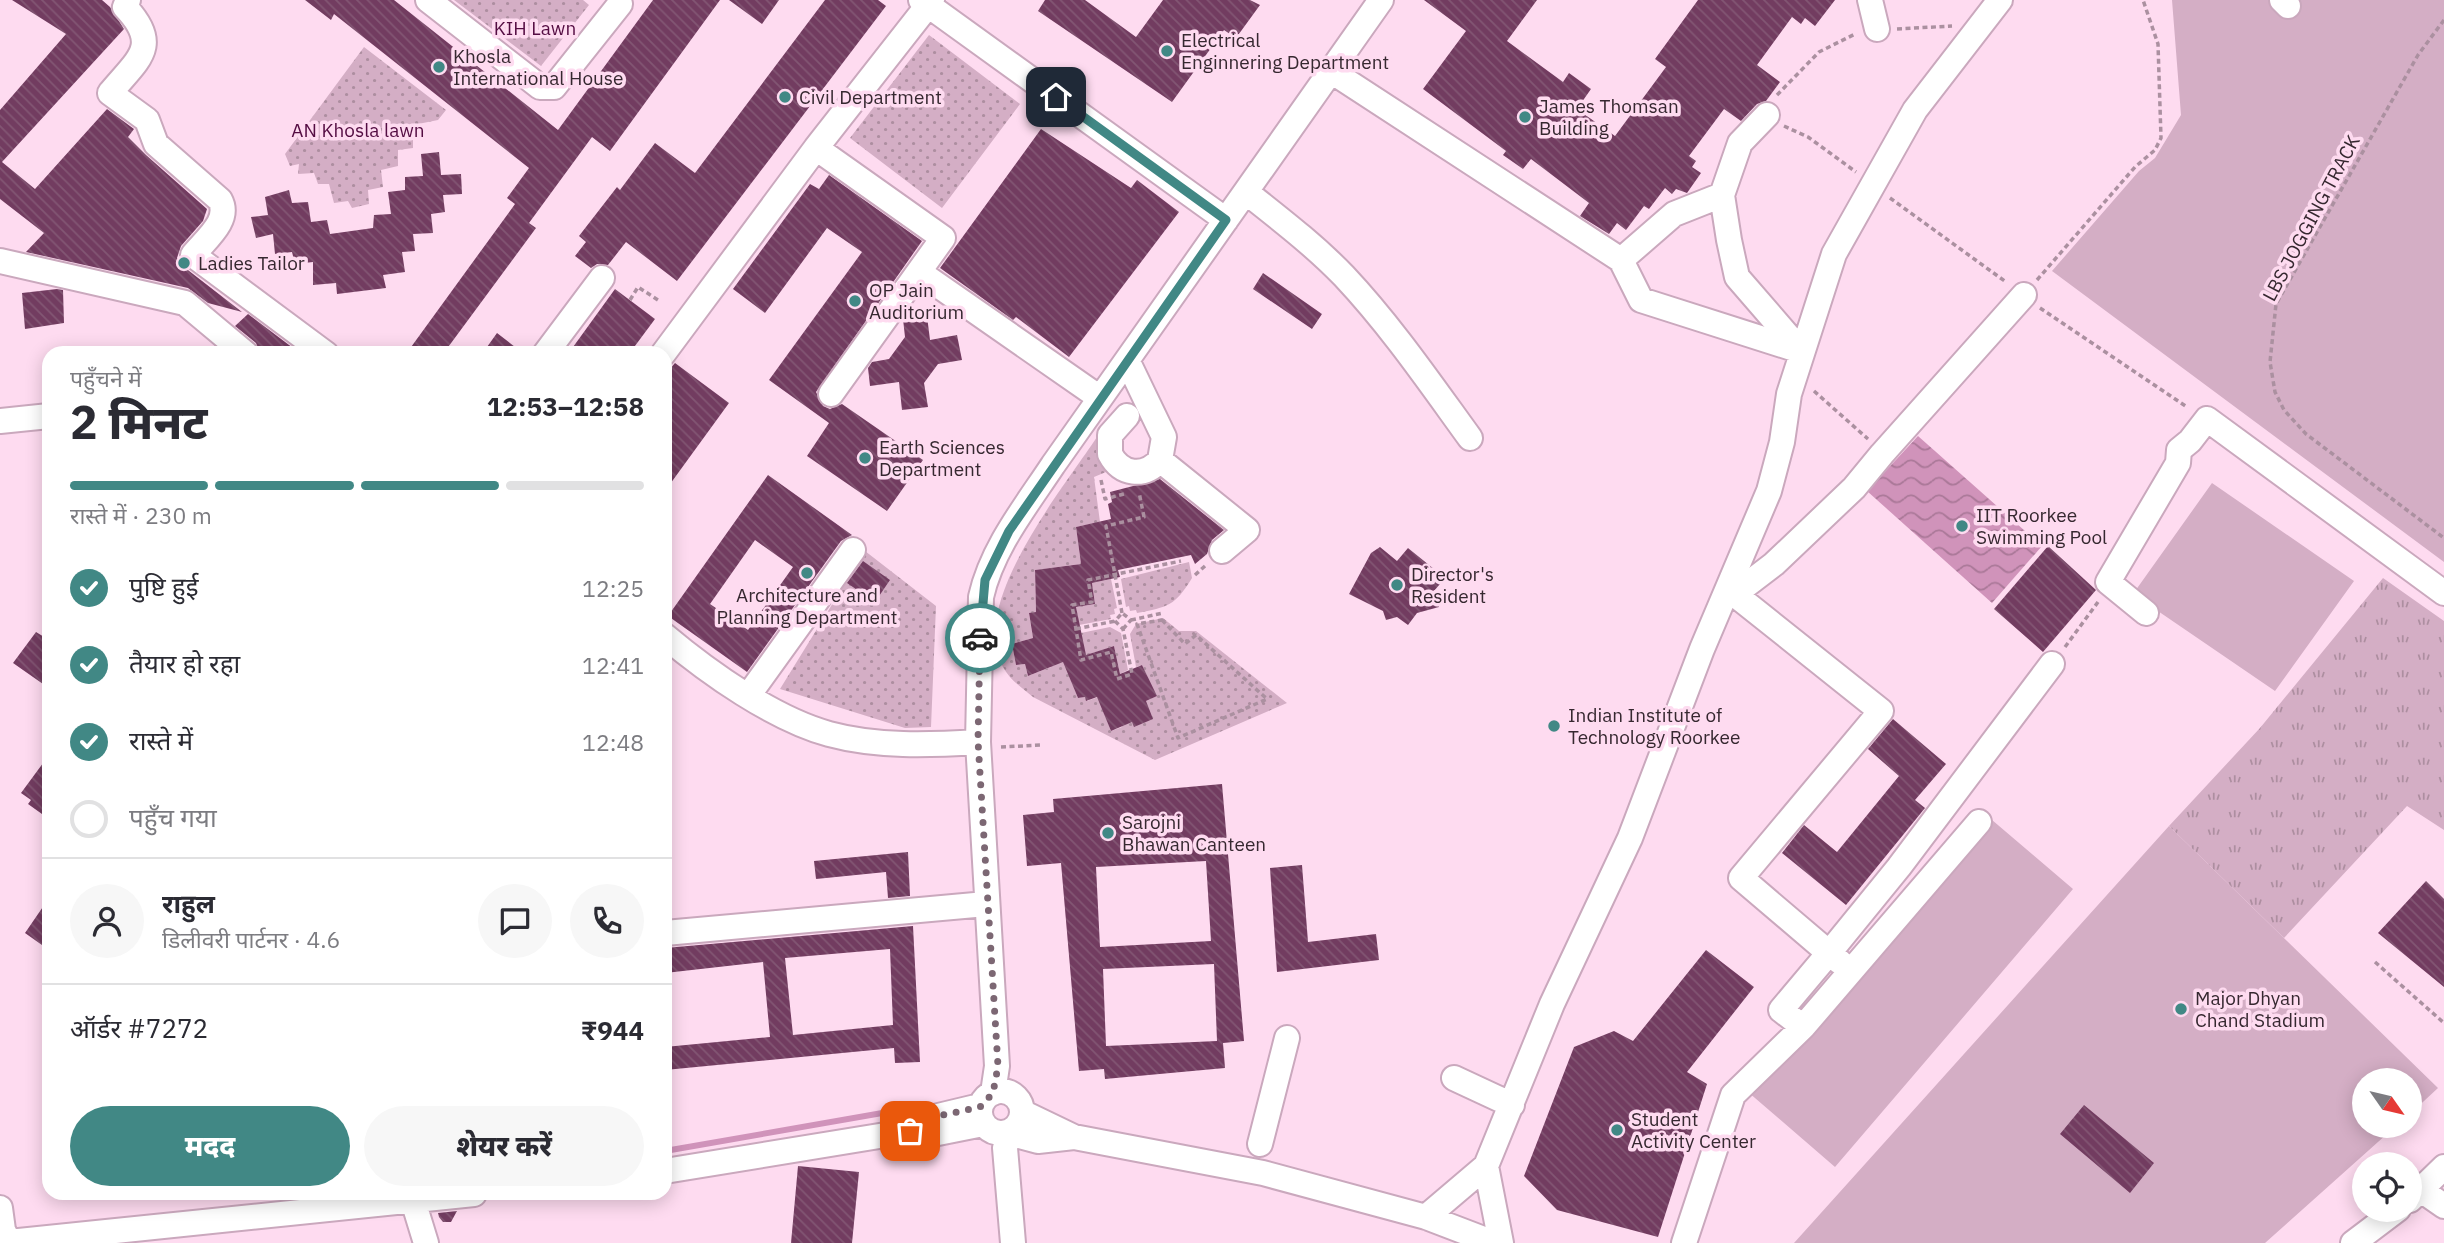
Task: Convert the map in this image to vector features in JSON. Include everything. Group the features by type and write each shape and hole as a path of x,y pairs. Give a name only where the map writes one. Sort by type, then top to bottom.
{"street":[{"path":"428,0 540,87 554,87 619,1"},
{"path":"1013,1243 1006,1164 998,1113 998,1066 986,904 987,745 981,597 985,580 1009,531 1097,402 1381,0"},
{"path":"1870,0 1877,29"},
{"path":"1426,1217 1486,1166 1552,1003 1630,838 1731,580 1769,491 1798,363 1834,254 1915,110 2000,0"},
{"path":"123,2 140,22 146,35 134,64 110,93 147,120 156,144 220,200 225,208 223,218 193,255 315,346"},
{"path":"669,346 927,2 1226,220"},
{"path":"1331,71 1621,260 1641,300 1798,363"},
{"path":"1767,115 1740,143 1722,195 1737,277 1798,363"},
{"path":"816,148 943,237 831,394"},
{"path":"1246,192 1301,235 1345,277 1406,351 1470,438"},
{"path":"1621,260 1674,214 1722,195"},
{"path":"0,261 185,303 236,346"},
{"path":"919,272 1122,421 1110,435 1110,454 1124,470 1135,473 1146,471 1160,460 1165,445 1164,436 1127,359"},
{"path":"551,346 602,278"},
{"path":"1731,580 1740,590 1774,564 1854,488 2024,295"},
{"path":"0,422 42,417"},
{"path":"2146,613 2108,582 2178,463 2179,450 2207,419 2444,593"},
{"path":"1160,460 1247,530 1223,551"},
{"path":"748,696 853,550"},
{"path":"1731,580 1881,711 1741,878 1851,971"},
{"path":"672,641 748,696 829,734 919,746 987,745"},
{"path":"1803,1027 1781,1010 1899,867 2052,664"},
{"path":"1684,1243 1733,1095 1803,1027 1979,822"},
{"path":"1899,867 1923,887"},
{"path":"672,932 986,904"},
{"path":"1260,1144 1287,1038"},
{"path":"1454,1078 1512,1105"},
{"path":"672,1170 910,1131 933,1134 998,1113 1074,1138 1264,1173 1426,1217 1494,1243"},
{"path":"1486,1166 1501,1243"},
{"path":"2422,1189 2444,1167"},
{"path":"2422,1197 2444,1206"},
{"path":"0,1208 3,1230 9,1243 386,1200"},
{"path":"413,1200 426,1243"},
{"path":"2353,1243 2381,1222"}],"path":[{"path":"2024,295 2127,176 2155,150 2161,138 2158,44 2143,0"},
{"name":"LBS JOGGING TRACK","path":"2444,20 2418,55 2276,304 2270,362 2275,392 2284,411 2306,434 2444,538"},
{"path":"630,300 638,287 657,300"},
{"path":"2057,321 2186,406"},
{"path":"1798,363 1882,454"},
{"path":"1131,620 1122,613 1106,526 1144,517 1135,473"},
{"path":"1115,621 1124,629 1132,674 1117,678 1111,652 1081,660 1072,605 1092,602 1088,580 1181,561"},
{"path":"2052,664 2104,595 2108,582"},
{"path":"1076,629 1115,621 1122,613"},
{"path":"1124,629 1131,620 1163,613"},
{"path":"1140,618 1141,624"},
{"path":"1162,620 1185,645 1196,635 1267,699 1178,738 1137,624 1141,624 1162,620"},
{"path":"987,745 1041,745"},
{"path":"2375,962 2444,1023"}],"green space":[{"name":"KIH Lawn","path":"454,0 583,0 589,5 541,66"},
{"path":"2172,0 2444,0 2444,562 2052,271 2139,171 2155,158 2181,115"},
{"path":"929,35 1020,104 942,208 850,138"},
{"name":"AN Khosla lawn","path":"364,47 446,110 438,120 413,125 413,148 398,150 398,166 381,170 383,187 368,190 369,204 352,208 348,201 334,203 329,184 318,184 314,173 298,174 299,164 290,166 285,154"},
{"path":"1099,434 1106,472 1094,477 1100,522 1076,527 1081,564 1035,570 1036,612 1029,614 1033,638 1012,644 1016,665 1025,664 1028,676 1051,667 1051,661 1073,641 1069,675 1078,698 1085,697 1087,701 1098,697 1111,731 1122,727 1118,716 1156,696 1142,665 1136,667 1130,634 1136,624 1163,618 1179,631 1196,631 1287,703 1155,760 1033,697 1006,672 995,641 998,612 1008,579 1044,514"},
{"path":"2212,483 2354,581 2275,691 2133,594"},
{"path":"865,551 936,606 931,727 905,728 780,689"},
{"path":"1189,562 1192,578 1170,604 1137,613 1136,610 1130,611 1129,606 1126,607 1121,579"},
{"path":"2383,578 2444,621 2444,830 2407,806 2284,938 2169,826 2260,728"},
{"path":"1111,579 1117,608 1114,609 1115,614 1110,615 1111,619 1079,625 1076,607 1095,604 1092,583"},
{"path":"1110,627 1121,633 1128,670 1120,674 1114,646 1084,656 1081,633"},
{"path":"1985,814 2073,889 1835,1167 1748,1092"},
{"name":"Major Dhyan Chand Stadium","path":"2169,826 2417,1068 2352,1068 2352,1138 2382,1138 2367,1152 2352,1152 2352,1165 2265,1243 1794,1243"},
{"name":"Major Dhyan Chand Stadium","path":"2422,1072 2438,1088 2422,1103"}],"water":[{"path":"1918,436 2042,546 1992,603 1867,491"}],"building":[{"path":"12,0 102,0 110,7 124,29 2,162 35,189 107,109 134,129 128,137 146,155 207,209 203,221 181,246 177,258 184,267 242,312 208,303 188,288 26,252 44,233 0,199 0,110 66,34"},
{"path":"305,0 394,0 558,130 653,0 720,0 610,151 592,137 529,223 536,228 449,346 412,346 515,204 507,198 529,168 334,14 331,20"},
{"path":"729,0 779,0 762,24"},
{"name":"Civil Department","path":"825,0 878,0 886,6 677,281 626,242 608,265 597,264 591,268 575,256 586,242 579,236 617,187 620,190 655,143 695,173"},
{"name":"Electrical Enginnering Department","path":"1045,0 1085,0 1136,37 1163,0 1250,0 1260,5 1236,38 1224,30 1172,102 1038,11"},
{"name":"James Thomsan Building","path":"1424,0 1537,0 1507,41 1563,82 1569,73 1591,89 1577,109 1615,136 1666,67 1655,59 1698,0 1835,0 1815,26 1805,18 1801,24 1792,17 1757,65 1780,82 1766,101 1757,104 1741,121 1724,109 1689,156 1696,161 1692,167 1701,173 1687,193 1676,189 1672,194 1665,188 1649,209 1644,206 1626,230 1617,223 1609,234 1580,216 1589,203 1531,159 1523,169 1503,155 1506,151 1423,89 1466,31"},
{"path":"1041,129 1131,188 1137,180 1179,212 1069,357 1016,317 1013,320 940,268"},
{"path":"439,152 441,175 461,174 462,194 443,195 445,212 431,214 433,233 413,234 415,251 402,252 405,272 383,275 386,288 337,294 336,283 313,285 313,262 295,264 292,252 275,254 273,234 256,238 251,217 268,215 265,197 289,190 292,203 308,202 311,222 327,220 330,234 373,228 374,215 391,214 388,192 405,190 405,177 423,176 421,154"},
{"name":"OP Jain Auditorium","path":"829,175 922,241 816,392 823,406 830,409 842,404 923,460 887,511 807,456 829,423 769,380 862,252 827,228 765,313 733,289 810,184 819,189"},
{"path":"1263,273 1322,314 1312,329 1253,289"},
{"path":"615,289 655,319 635,346 574,346"},
{"path":"63,290 64,323 25,329 22,293"},
{"path":"926,308 930,340 957,335 962,360 938,364 924,383 928,407 902,410 899,382 870,386 868,368 872,362 889,359 905,337 903,319 909,310"},
{"path":"248,314 290,346 257,346 235,326"},
{"path":"497,333 514,346 488,346"},
{"path":"675,363 729,403 672,481 672,367"},
{"name":"Architecture and Planning Department","path":"768,475 852,535 841,541 747,672 672,619 672,610","holes":["755,540 793,567 748,630 710,604"]},
{"path":"1160,479 1224,530 1212,540 1207,554 1195,564 1191,555 1118,570 1120,577 1092,583 1095,604 1076,607 1086,655 1114,646 1120,674 1142,665 1157,696 1146,701 1153,719 1134,727 1132,722 1111,731 1097,697 1086,701 1085,697 1078,698 1063,662 1028,676 1025,664 1016,665 1012,644 1033,638 1029,613 1036,612 1035,570 1081,564 1076,527 1111,519 1108,504 1112,502 1110,492"},
{"path":"2048,546 2096,590 2043,652 1994,609"},
{"name":"Director's Resident","path":"1380,547 1397,561 1408,548 1445,578 1434,591 1439,607 1417,613 1408,625 1397,617 1386,620 1383,611 1349,594 1371,553"},
{"path":"863,561 890,580 875,602 847,583"},
{"path":"36,632 42,636 42,683 13,663"},
{"path":"1893,719 1946,764 1915,800 1925,808 1846,905 1782,853 1804,825 1837,852 1899,776 1868,749"},
{"path":"42,764 42,814 28,804 31,800 21,793"},
{"path":"1222,784 1244,1041 1223,1043 1225,1068 1105,1079 1104,1069 1079,1071 1061,863 1027,866 1023,815 1054,812 1053,799","holes":["1206,861 1211,941 1100,947 1096,867","1214,964 1217,1041 1106,1046 1103,969"]},
{"path":"908,852 910,896 888,898 886,872 816,879 814,861"},
{"path":"1302,865 1308,942 1376,934 1379,960 1277,972 1270,868"},
{"path":"2426,881 2444,899 2444,987 2378,933"},
{"path":"42,908 42,945 25,933"},
{"path":"913,926 920,1062 895,1063 894,1048 672,1069 672,1046 770,1037 763,962 672,972 672,947","holes":["890,949 893,1025 793,1035 785,958"]},
{"name":"Student Activity Center","path":"1706,950 1754,987 1687,1072 1707,1084 1658,1237 1557,1210 1524,1176 1574,1047 1614,1031 1633,1041"},
{"path":"2084,1105 2154,1163 2130,1193 2060,1134"},
{"path":"798,1166 859,1172 852,1243 791,1243"},
{"path":"457,1211 451,1222 443,1222 438,1213"}],"waterway":[{"path":"672,1150 928,1105"}],"way so far":[{"path":"910,1131 934,1117 980,1107 987,1096 993,1093 998,1066 978,741 980,638"}],"place":[{"name":"Electrical Enginnering Department","path":"1167,51"},
{"name":"Khosla International House","path":"439,67"},
{"name":"Civil Department","path":"785,97"},
{"name":"James Thomsan Building","path":"1525,117"},
{"name":"Ladies Tailor","path":"184,263"},
{"name":"OP Jain Auditorium","path":"855,301"},
{"name":"Earth Sciences Department","path":"865,458"},
{"name":"IIT Roorkee Swimming Pool","path":"1962,526"},
{"name":"Architecture and Planning Department","path":"807,573"},
{"name":"Director's Resident","path":"1397,585"},
{"name":"Indian Institute of Technology Roorkee","path":"1554,726"},
{"name":"Sarojni Bhawan Canteen","path":"1108,833"},
{"name":"Major Dhyan Chand Stadium","path":"2181,1009"},
{"name":"Student Activity Center","path":"1617,1130"}],"route":[{"path":"980,638 981,597 985,580 1009,531 1052,465 1226,220 1056,97"}]}
